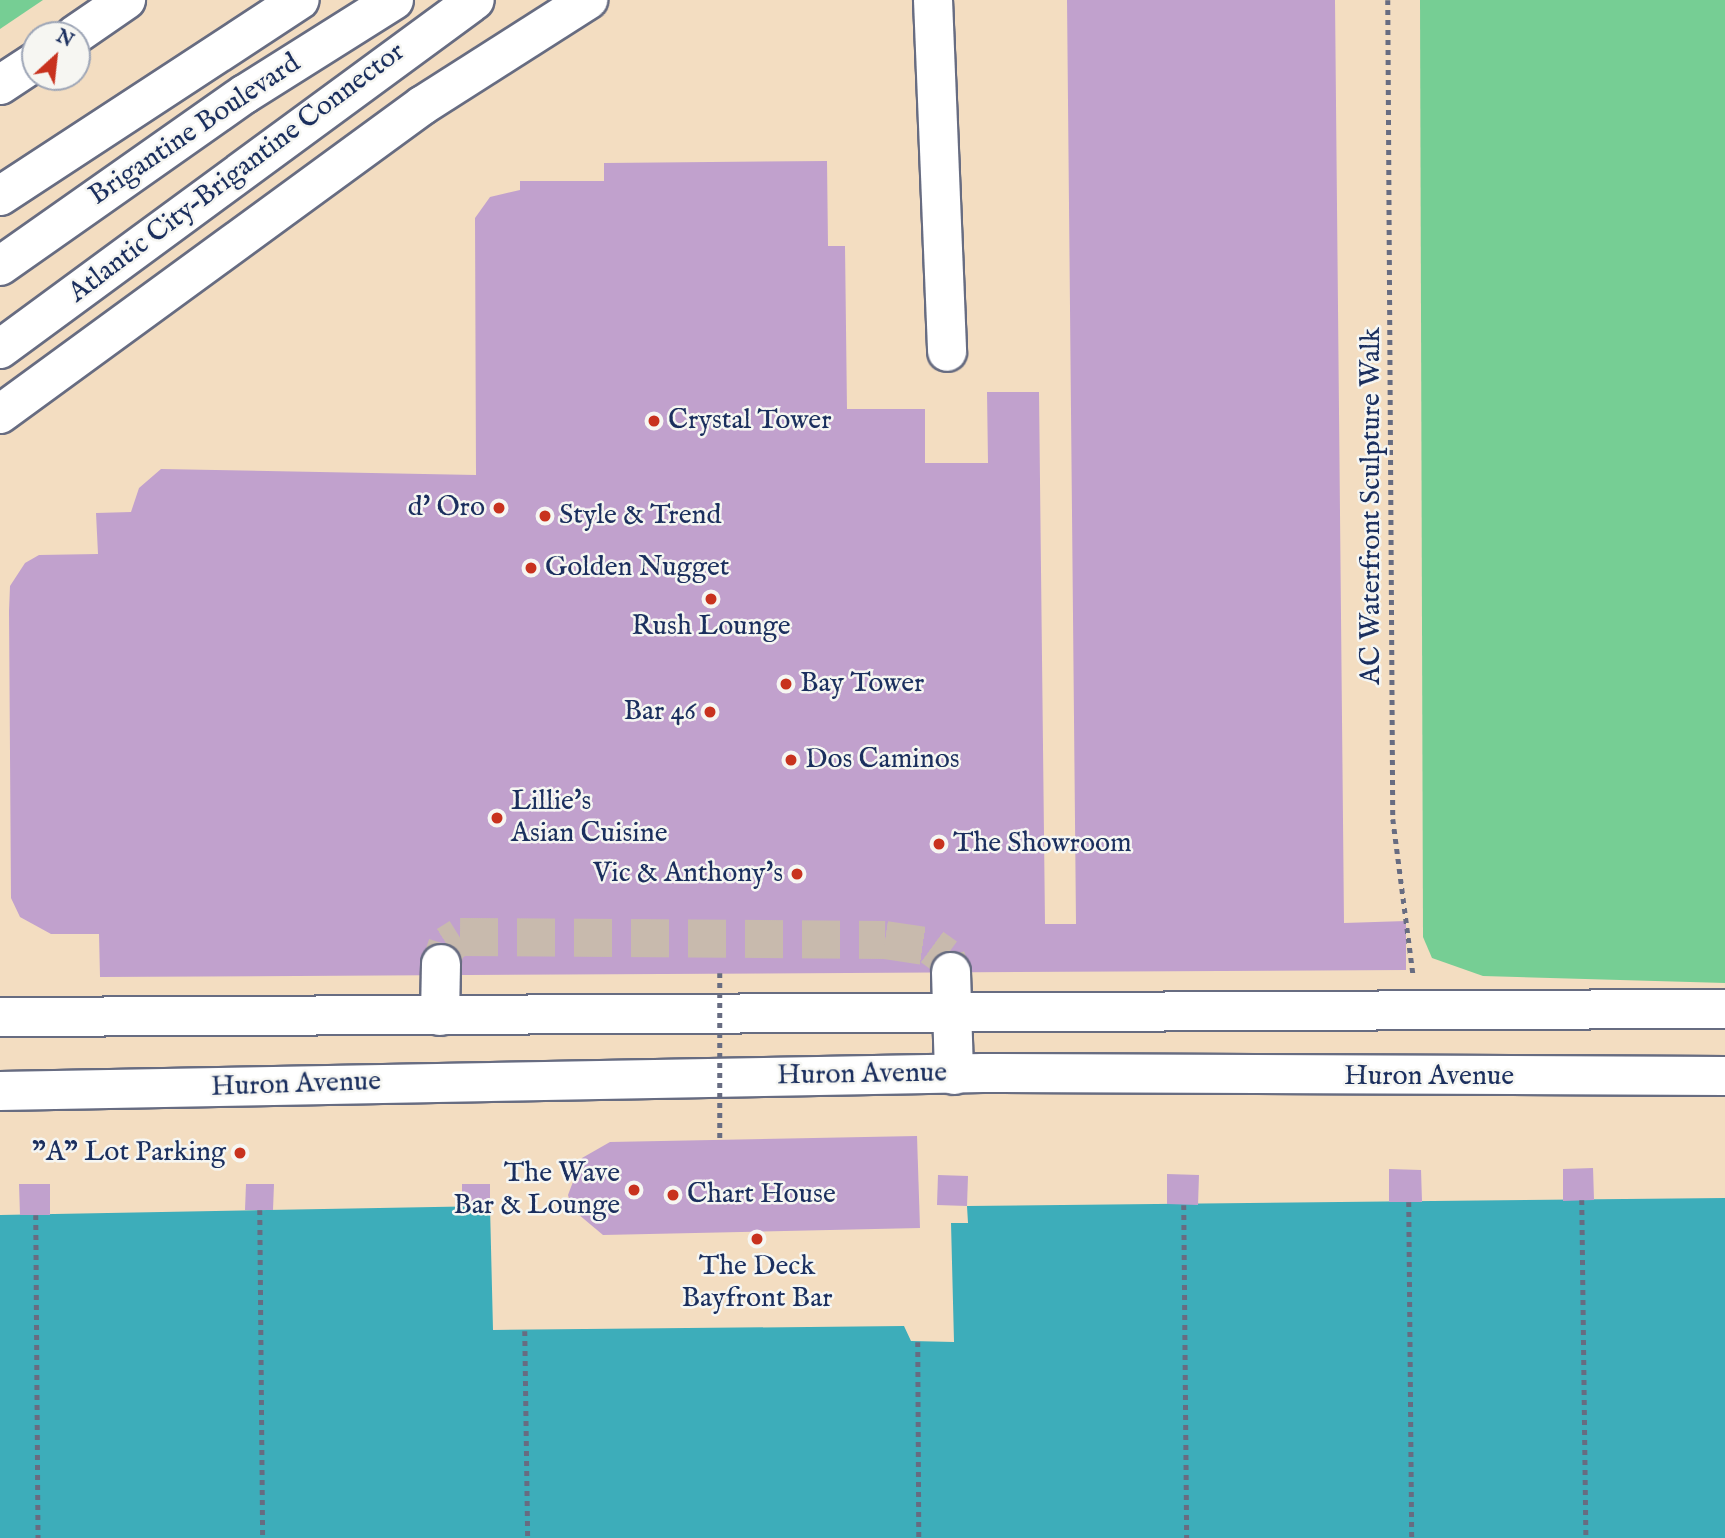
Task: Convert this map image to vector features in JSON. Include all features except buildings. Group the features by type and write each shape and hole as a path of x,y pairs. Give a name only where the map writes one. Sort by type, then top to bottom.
{"street":[{"path":"91,24 126,0"},
{"path":"257,24 288,0"},
{"name":"Brigantine Boulevard","path":"0,196 257,24 300,0"},
{"name":"Brigantine Boulevard","path":"0,266 233,102 394,0"},
{"name":"Atlantic City–Brigantine Connector","path":"0,349 337,98 475,0"},
{"path":"0,415 423,105 588,0"},
{"path":"933,0 947,352"},
{"path":"0,85 21,71"},
{"path":"440,1016 441,964"},
{"path":"951,972 954,1075"},
{"path":"0,1017 1725,1009"},
{"name":"Huron Avenue","path":"0,1091 954,1075 1725,1076"}],"path":[{"name":"AC Waterfront Sculpture Walk","path":"1388,0 1393,819 1408,905 1413,1010"},
{"path":"720,973 720,1140"},
{"path":"1582,1200 1586,1538"},
{"path":"1409,1202 1412,1538"},
{"path":"1184,1205 1186,1538"},
{"path":"260,1210 263,1538"},
{"path":"36,1215 38,1538"},
{"path":"525,1331 528,1538"},
{"path":"918,1342 919,1538"}],"green space":[{"path":"0,0 43,0 0,29"},
{"path":"1420,0 1725,0 1725,983 1483,976 1432,958 1423,937"}],"water":[{"path":"1725,1198 1725,1538 0,1538 0,1215 490,1206 493,1330 904,1326 911,1341 954,1342 951,1223 968,1223 967,1206"}],"tunnel":[{"path":"441,964 447,945 460,937 885,940 932,947 946,957 951,972"}],"place":[{"name":"Crystal Tower","path":"654,421"},
{"name":"d' Oro","path":"499,508"},
{"name":"Style & Trend","path":"545,516"},
{"name":"Golden Nugget","path":"531,568"},
{"name":"Rush Lounge","path":"711,599"},
{"name":"Bay Tower","path":"786,684"},
{"name":"Bar 46","path":"710,712"},
{"name":"Dos Caminos","path":"791,760"},
{"name":"Lillie's Asian Cuisine","path":"497,818"},
{"name":"The Showroom","path":"939,844"},
{"name":"Vic & Anthony's","path":"797,874"},
{"name":"\"A\" Lot Parking","path":"240,1153"},
{"name":"The Wave Bar & Lounge","path":"634,1190"},
{"name":"Chart House","path":"673,1195"},
{"name":"The Deck Bayfront Bar","path":"757,1239"}]}
